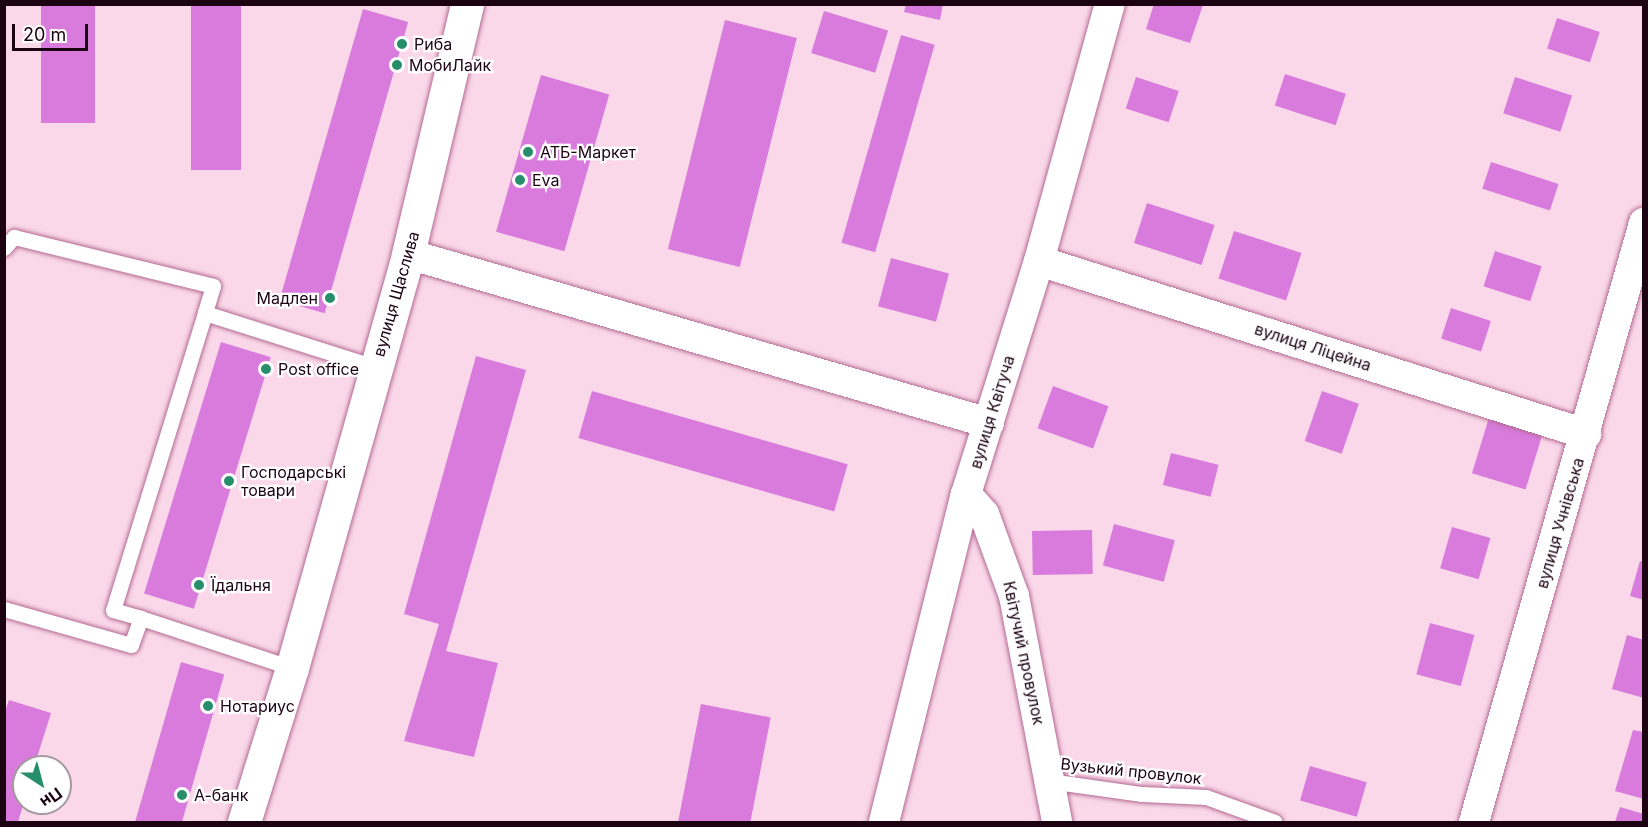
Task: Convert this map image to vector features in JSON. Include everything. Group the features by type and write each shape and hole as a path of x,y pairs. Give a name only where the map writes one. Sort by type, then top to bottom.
{"street":[{"name":"вулиця Щаслива","path":"244,822 292,668 408,254 467,4"},
{"name":"вулиця Квітуча","path":"884,822 966,494 1039,261 1110,4"},
{"name":"вулиця Учнівська","path":"1474,822 1586,434 1635,290 1644,223"},
{"path":"408,254 989,423"},
{"name":"вулиця Ліцейна","path":"1039,261 1586,434"},
{"name":"Квітучий провулок","path":"966,494 984,514 1014,596 1057,822"}],"lane":[{"path":"4,248 14,237 213,286 114,610 292,668"},
{"path":"206,313 375,367"},
{"path":"4,609 131,645 141,618"},
{"name":"Вузький провулок","path":"1049,780 1142,794 1206,798 1275,822"}],"building":[{"path":"41,4 95,4 95,123 41,123"},
{"path":"191,4 241,4 241,170 191,170"},
{"path":"906,4 943,4 940,20 904,12"},
{"path":"1154,4 1203,5 1190,43 1146,29"},
{"path":"363,9 408,22 325,313 279,300"},
{"path":"824,11 888,31 875,73 811,53"},
{"path":"1557,18 1600,32 1590,62 1547,48"},
{"path":"725,20 797,38 740,267 668,249"},
{"path":"901,35 935,45 875,252 841,243"},
{"path":"1285,74 1346,94 1336,125 1275,105"},
{"path":"541,75 609,95 564,251 496,232"},
{"path":"1136,77 1179,91 1169,122 1126,108"},
{"path":"1515,77 1572,96 1560,132 1503,113"},
{"path":"1491,162 1559,184 1550,211 1482,189"},
{"path":"1147,203 1215,225 1202,265 1134,243"},
{"path":"1234,231 1302,253 1286,300 1219,279"},
{"path":"1495,251 1542,266 1530,301 1484,286"},
{"path":"891,258 949,274 936,322 878,306"},
{"path":"1451,308 1491,321 1481,351 1441,338"},
{"path":"221,342 271,357 194,609 144,594"},
{"path":"476,356 526,370 446,651 498,663 474,757 404,741 439,624 404,614"},
{"path":"1053,386 1108,406 1093,448 1038,428"},
{"path":"592,391 848,464 834,511 578,438"},
{"path":"1322,391 1359,404 1342,454 1305,441"},
{"path":"1491,411 1545,427 1526,490 1472,473"},
{"path":"1171,453 1219,465 1211,497 1163,485"},
{"path":"1114,524 1175,540 1164,582 1103,566"},
{"path":"1452,527 1490,538 1479,579 1440,568"},
{"path":"1092,530 1093,574 1033,575 1032,531"},
{"path":"1640,561 1644,562 1644,600 1630,596"},
{"path":"1430,623 1474,635 1461,686 1416,674"},
{"path":"1627,635 1644,640 1644,698 1612,689"},
{"path":"181,662 224,674 182,822 135,822"},
{"path":"9,700 51,713 38,755 12,755 12,815 20,815 18,822 4,822 4,714"},
{"path":"701,704 771,718 750,822 678,822"},
{"path":"1633,730 1644,732 1644,799 1615,791"},
{"path":"1310,766 1367,782 1357,817 1300,801"},
{"path":"1620,807 1644,814 1644,822 1615,822"}],"place":[{"name":"Риба","path":"402,44"},
{"name":"МобиЛайк","path":"397,65"},
{"name":"АТБ-Маркет","path":"528,152"},
{"name":"Eva","path":"520,180"},
{"name":"Мадлен","path":"330,298"},
{"name":"Post office","path":"266,369"},
{"name":"Господарські товари","path":"229,481"},
{"name":"Їдальня","path":"199,585"},
{"name":"Нотариус","path":"208,706"},
{"name":"А-банк","path":"182,795"}]}
